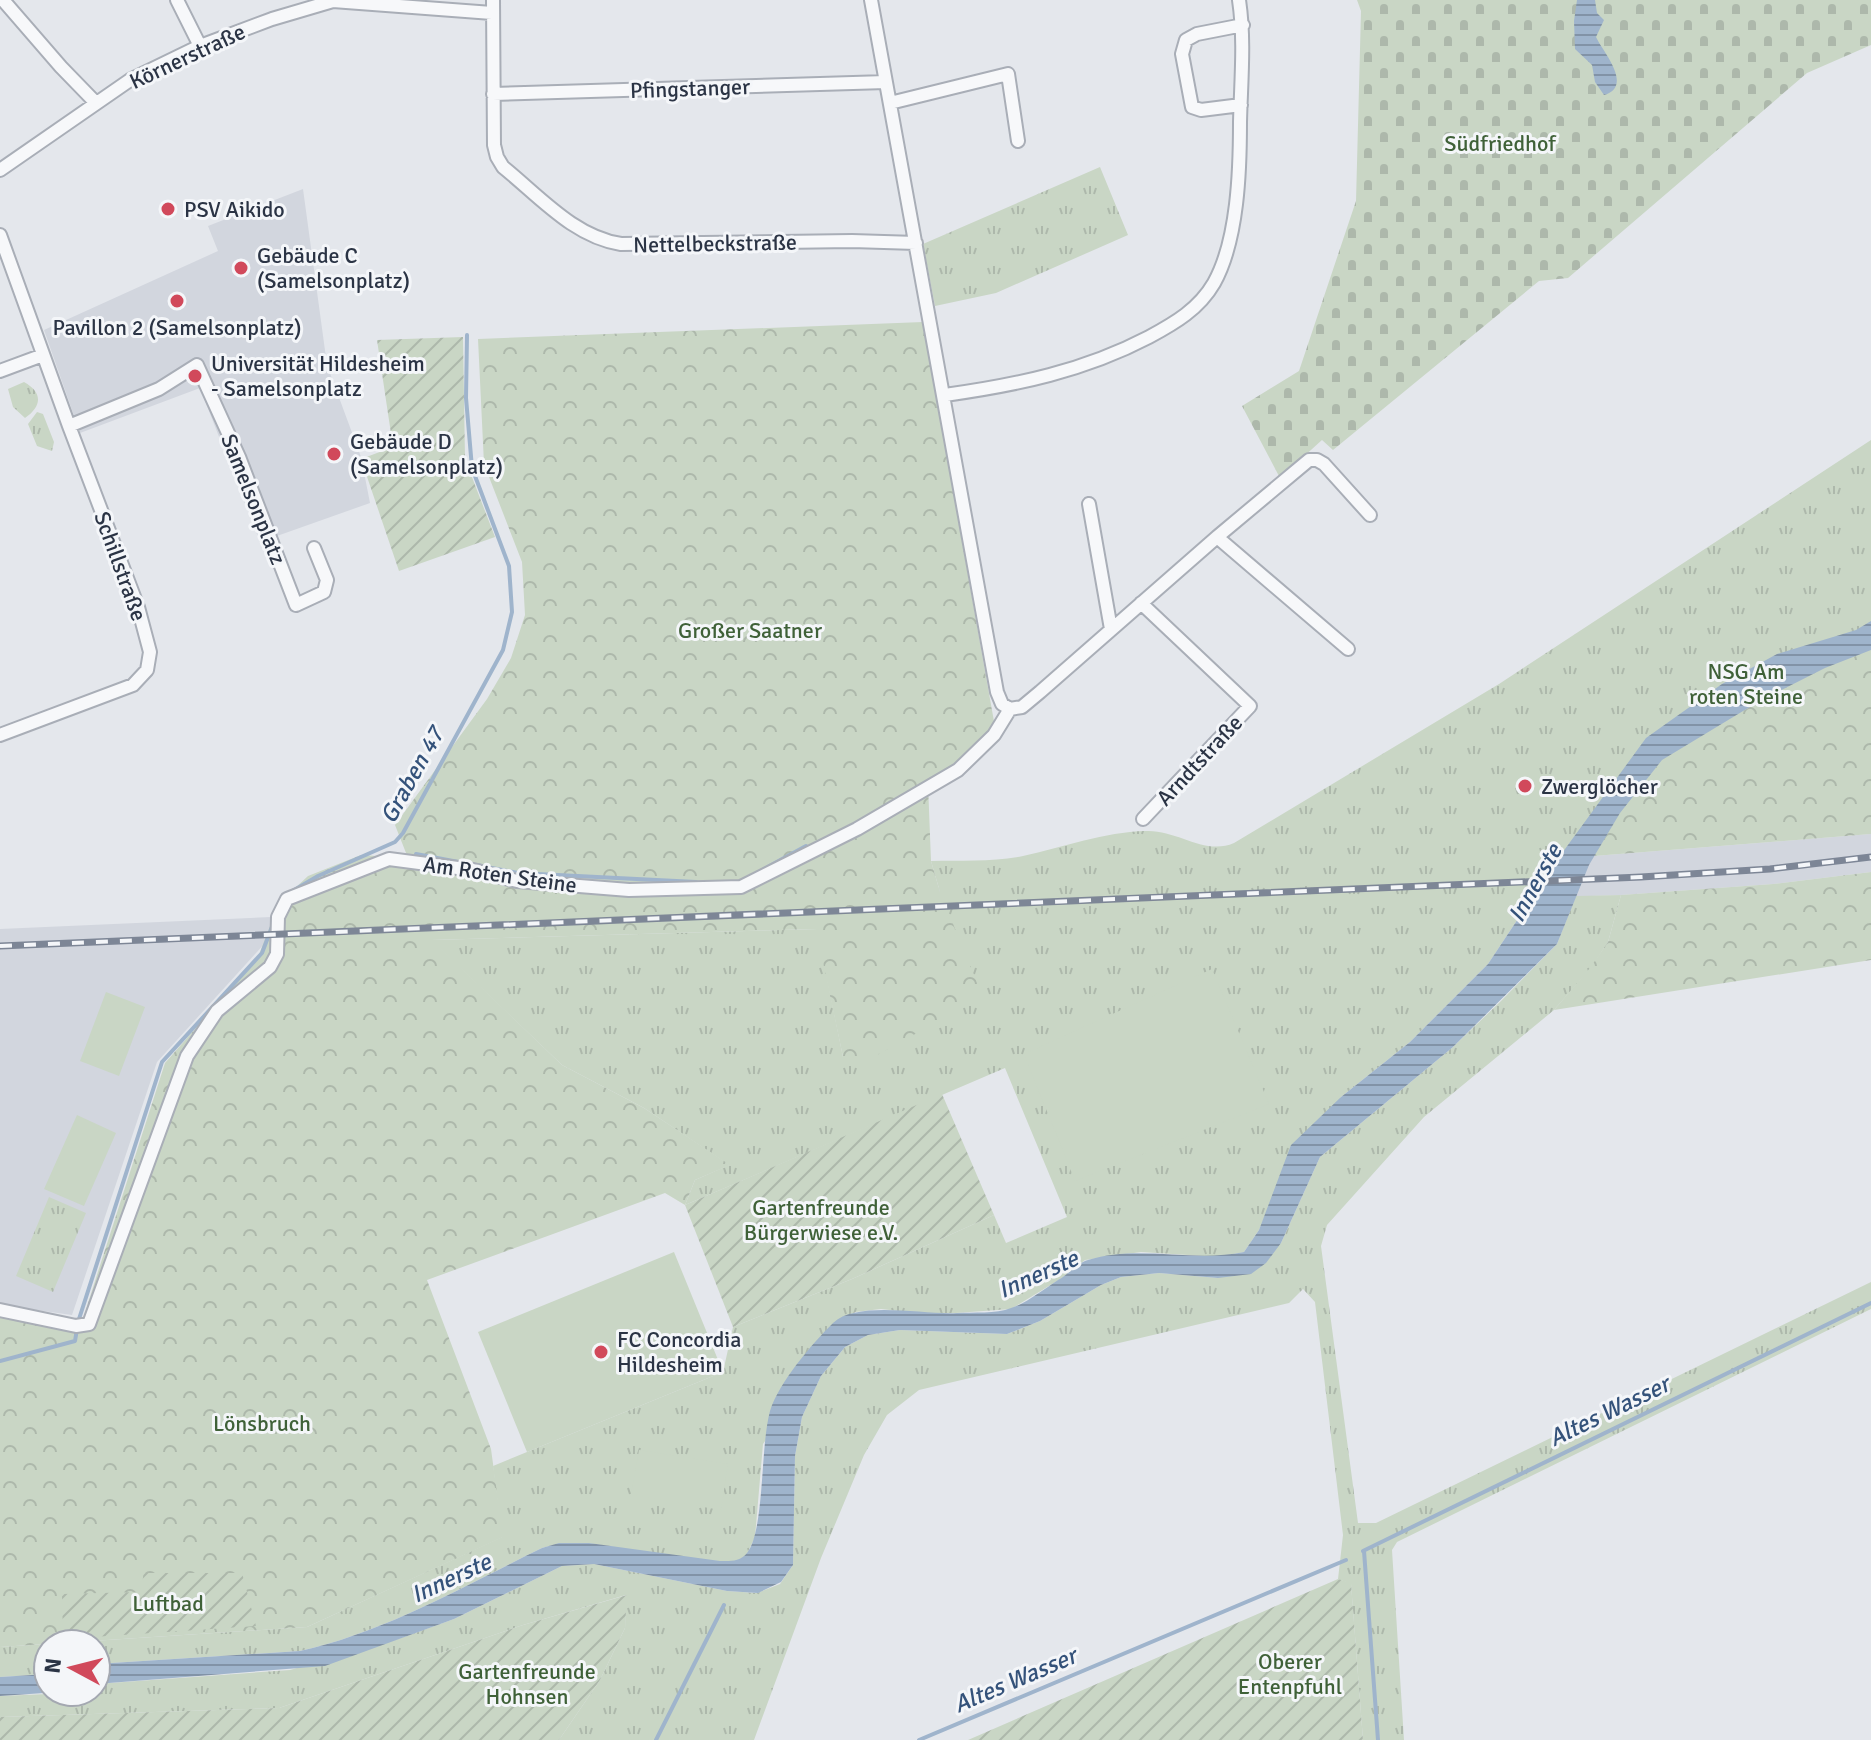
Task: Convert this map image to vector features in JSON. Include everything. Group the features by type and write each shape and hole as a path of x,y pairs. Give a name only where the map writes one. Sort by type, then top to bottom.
{"street":[{"path":"3,0 95,102"},
{"path":"177,0 200,46"},
{"path":"871,0 997,692 1002,704 1010,709"},
{"path":"945,395 1004,387 1070,371 1124,350 1176,323 1196,307 1213,286 1230,236 1240,159 1243,25 1239,0"},
{"name":"Körnerstraße","path":"0,170 130,80 200,46 272,19 333,1 492,6"},
{"path":"492,6 493,94"},
{"path":"1241,105 1201,110 1192,107 1182,54 1186,40 1197,34 1243,25"},
{"path":"890,103 1008,74 1018,141"},
{"name":"Pfingstanger","path":"493,94 886,82"},
{"name":"Nettelbeckstraße","path":"493,94 497,157 503,167 579,230 607,242 916,243"},
{"path":"0,235 43,355 0,371"},
{"name":"Schillstraße","path":"0,735 133,685 147,670 150,652 138,607 43,355"},
{"name":"Samelsonplatz","path":"69,426 159,389 197,365 239,457 296,605 324,592 327,580 314,548"},
{"name":"Am Roten Steine","path":"0,1310 76,1326 89,1324 187,1056 217,1011 270,967 277,954 278,917 287,899 389,859 473,870 517,881 629,890 741,887 835,841 958,770 994,735 1010,709 1022,707 1031,700 1309,460 1324,464 1370,515"},
{"path":"1089,504 1111,629"},
{"path":"1217,537 1348,649"},
{"name":"Arndtstraße","path":"1141,603 1250,706 1143,819"}],"shaded area":[{"name":"Universität Hildesheim - Samelsonplatz","path":"303,189 327,365 361,457 370,503 260,542 200,388 80,433 44,330 218,251 208,226"},
{"path":"1871,834 1871,872 1773,884 1621,895 266,942 157,1062 72,1315 0,1305 0,929 1442,865"}],"green space":[{"name":"Südfriedhof","path":"1357,0 1871,0 1871,45 1807,73 1568,278 1539,281 1333,450 1322,440 1280,478 1242,406 1299,371 1356,201 1361,11"},
{"path":"1100,167 1128,235 996,293 935,306 923,244"},
{"path":"923,322 995,727 969,753 928,784 931,861 940,892 983,997 862,1063 843,1057 816,929 432,940 562,1065 644,1108 730,1165 695,1180 685,1205 665,1193 427,1280 491,1449 503,1537 307,1627 112,1640 112,1628 32,1628 32,1645 0,1647 0,1315 79,1331 165,1063 258,957 279,903 308,876 361,855 408,858 395,825 487,699 511,658 525,615 522,562 484,464 478,339"},
{"path":"463,337 465,459 495,537 399,571 361,459 393,447 377,340"},
{"path":"24,382 35,391 38,400 25,418 13,407 8,389"},
{"path":"37,412 43,414 54,442 52,451 37,446 28,424"},
{"name":"NSG Am roten Steine","path":"1871,440 1871,798 1627,850 1563,851 1488,964 1410,1042 1341,1097 1271,1202 1259,1230 1244,1252 1219,1257 1141,1252 1085,1260 1011,1309 956,1313 881,1309 855,1312 763,1444 755,1537 746,1556 736,1561 685,1558 584,1543 556,1545 542,1548 393,1620 332,1643 300,1651 112,1663 112,1640 307,1627 502,1537 493,1466 723,1372 733,1327 852,1279 994,1215 1006,1243 1067,1217 1005,1068 685,1205 695,1180 729,1165 644,1108 562,1065 431,940 817,929 843,1057 940,892 931,861 1012,858 1099,837 1145,831 1157,831 1212,846 1234,843 1499,684"},
{"path":"1871,650 1871,834 1594,856 1620,813 1662,760 1758,702 1825,668"},
{"path":"1871,872 1871,960 1554,1010 1608,942 1621,895 1773,884"},
{"path":"1621,895 1608,942 1591,968 1554,1010 1424,1117 1327,1225 1321,1246 1358,1523 1376,1523 1871,1282 1871,1309 1397,1542 1392,1550 1404,1740 1363,1740 1351,1584 1338,1579 1343,1535 1315,1302 1303,1289 1289,1303 919,1390 887,1415 864,1455 821,1558 754,1740 559,1740 600,1680 625,1628 626,1595 523,1625 279,1708 0,1717 0,1696 32,1695 32,1708 112,1708 112,1683 290,1670 401,1638 454,1619 562,1566 594,1564 727,1591 757,1593 780,1584 793,1565 795,1456 802,1417 821,1376 845,1347 868,1335 900,1330 1007,1334 1040,1321 1101,1285 1121,1277 1159,1273 1218,1278 1281,1243 1320,1157 1453,1047 1557,944 1576,896"},
{"path":"1212,969 1269,1104 1075,1181 1024,1054"},
{"path":"106,992 145,1007 119,1076 80,1061"},
{"name":"Gartenfreunde Bürgerwiese e.V.","path":"942,1094 994,1215 852,1279 733,1327 685,1205"},
{"path":"77,1115 116,1133 84,1206 44,1189"},
{"path":"49,1197 86,1213 53,1292 16,1276"},
{"name":"FC Concordia Hildesheim","path":"674,1252 723,1372 527,1452 478,1332"},
{"path":"639,1450 728,1464 721,1510 631,1495"},
{"name":"Luftbad","path":"144,1573 242,1573 256,1626 112,1636 112,1628 63,1628 62,1594 140,1592"},
{"name":"Oberer Entenpfuhl","path":"1338,1579 1351,1583 1363,1740 968,1740"},
{"name":"Gartenfreunde Hohnsen","path":"627,1595 625,1628 600,1680 559,1740 0,1740 0,1717 279,1708 523,1625"},
{"path":"32,1645 32,1675 0,1677 0,1647"}],"water":[{"path":"1577,0 1595,0 1597,13 1604,20 1596,37 1614,68 1616,84 1613,91 1604,95 1595,82 1592,65 1575,49"},
{"path":"1871,621 1871,650 1825,668 1758,702 1662,760 1620,813 1589,865 1557,944 1453,1047 1320,1157 1281,1243 1266,1263 1251,1274 1218,1278 1159,1273 1121,1277 1101,1285 1040,1321 1007,1334 900,1330 868,1335 845,1347 821,1376 802,1417 795,1456 793,1565 781,1582 758,1593 727,1591 594,1564 562,1566 454,1619 325,1666 112,1683 112,1663 300,1651 332,1643 393,1620 542,1548 559,1543 589,1543 720,1561 741,1558 753,1542 757,1526 767,1426 774,1400 806,1352 833,1323 844,1316 874,1310 943,1313 1005,1310 1029,1299 1076,1266 1107,1256 1146,1253 1205,1256 1244,1252 1259,1230 1291,1145 1341,1097 1410,1042 1488,964 1557,860 1646,738 1722,684 1777,654 1856,630"},
{"path":"32,1675 32,1694 0,1696 0,1677"}],"waterway":[{"name":"Graben 47","path":"289,893 318,876 395,842 403,833 503,650 512,612 509,566 472,468 466,398 467,335"},
{"path":"762,870 806,846"},
{"path":"416,854 469,864"},
{"path":"477,865 518,873 696,882"},
{"name":"Graben 47","path":"79,1319 162,1062 262,953 273,924"},
{"name":"Altes Wasser","path":"1363,1551 1871,1303"},
{"name":"Graben 47","path":"0,1361 75,1341 77,1329"},
{"path":"1364,1551 1378,1740"},
{"name":"Altes Wasser","path":"919,1740 1346,1560"},
{"name":"Altes Wasser","path":"656,1740 724,1605"}],"railway":[{"path":"0,946 1641,877 1770,869 1871,857"}],"place":[{"name":"PSV Aikido","path":"168,209"},
{"name":"Gebäude C (Samelsonplatz)","path":"241,268"},
{"name":"Pavillon 2 (Samelsonplatz)","path":"177,301"},
{"name":"Universität Hildesheim - Samelsonplatz","path":"195,376"},
{"name":"Gebäude D (Samelsonplatz)","path":"334,454"},
{"name":"Zwerglöcher","path":"1525,786"},
{"name":"FC Concordia Hildesheim","path":"601,1352"}],"park label":[{"name":"Großer Saatner","path":"750,630"},
{"name":"Lönsbruch","path":"262,1423"}],"water label":[{"name":"Innerste","path":"1535,883"},
{"name":"Innerste","path":"1038,1274"},
{"name":"Innerste","path":"451,1578"}]}
